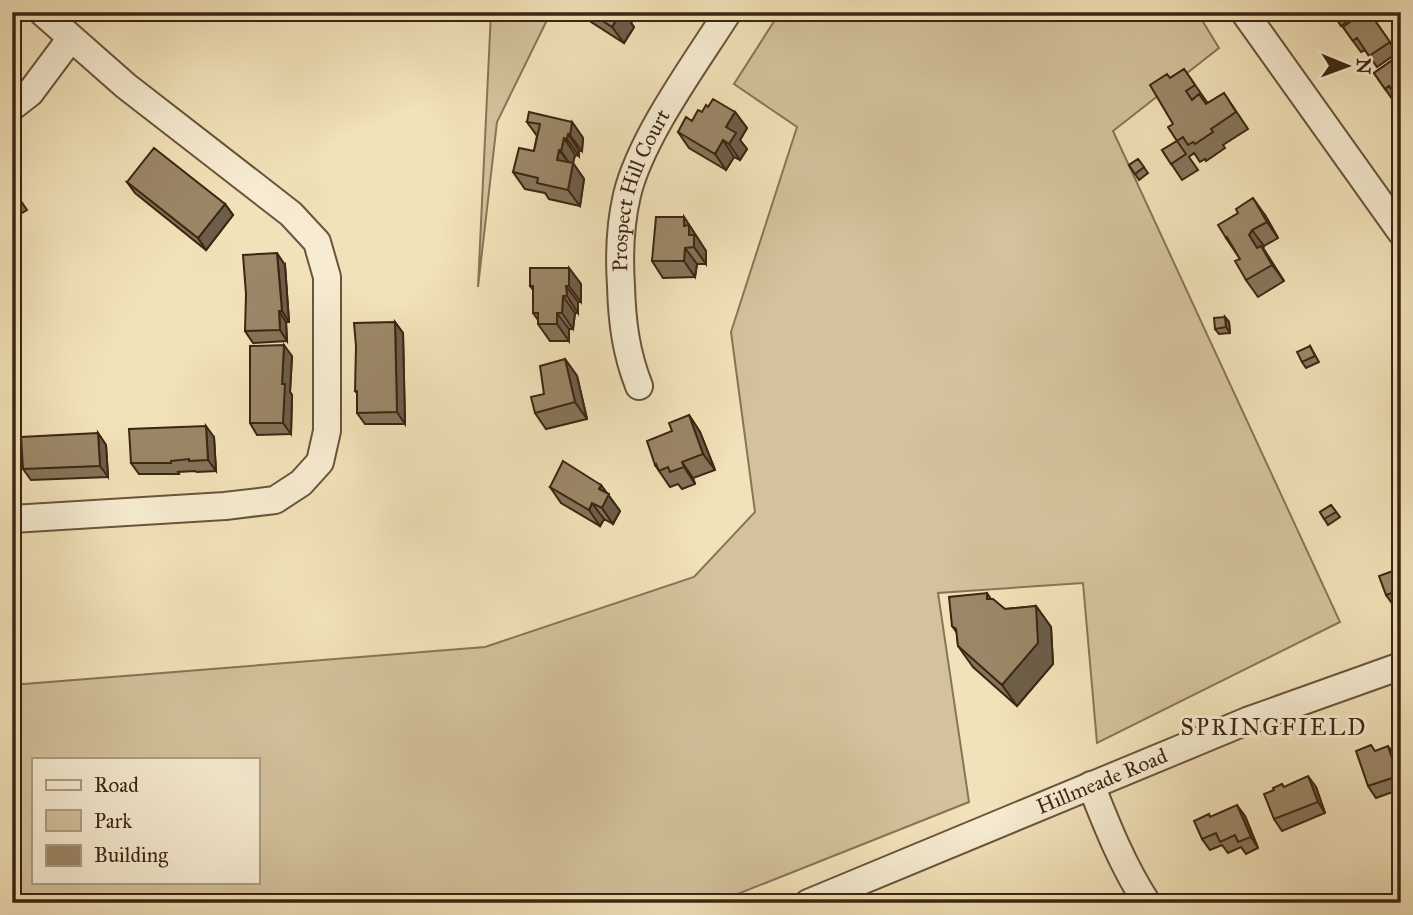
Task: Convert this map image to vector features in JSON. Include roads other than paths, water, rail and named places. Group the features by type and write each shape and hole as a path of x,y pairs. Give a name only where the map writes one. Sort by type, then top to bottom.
{"street":[{"path":"12,519 225,506 275,500 301,483 320,461 327,430 327,277 317,242 291,214 126,86 42,12"},
{"name":"Prospect Hill Court","path":"639,386 628,359 622,315 619,255 627,196 635,170 661,119 728,12"},
{"path":"1244,12 1401,232"},
{"path":"12,107 30,93 71,38"},
{"name":"Hillmeade Road","path":"808,903 1247,721 1401,666"},
{"path":"1091,785 1122,859 1147,903"}],"district":[{"name":"SPRINGFIELD","path":"1274,727"}]}
